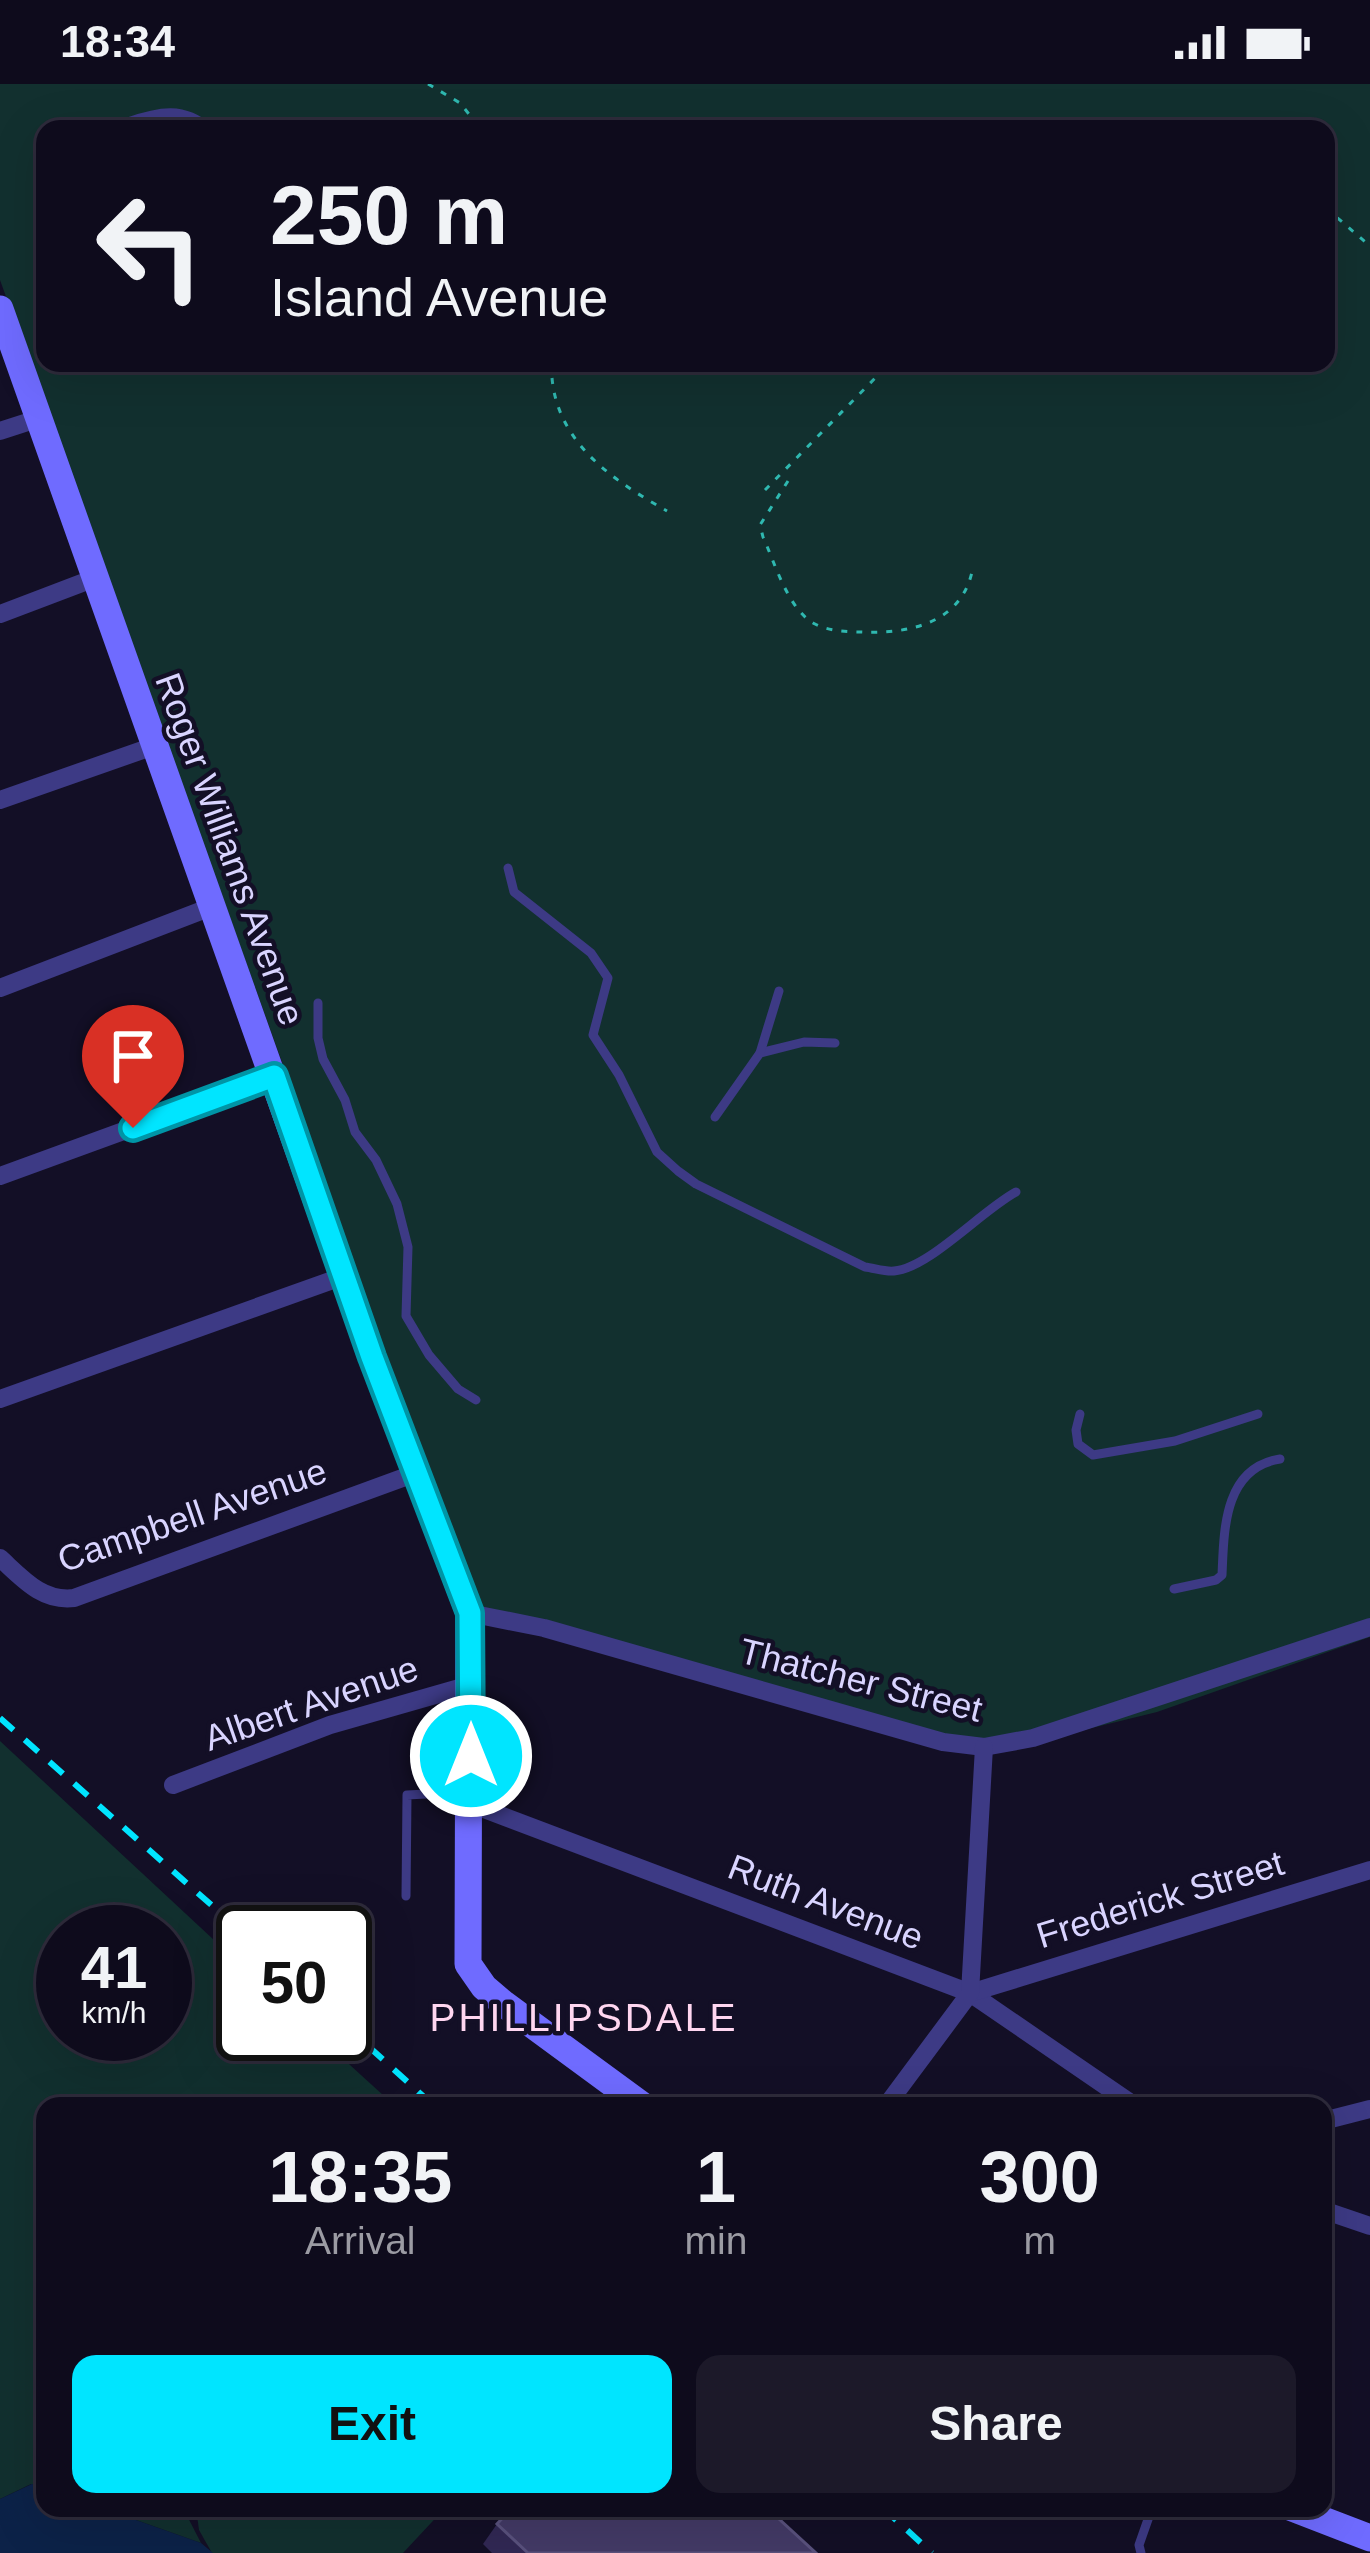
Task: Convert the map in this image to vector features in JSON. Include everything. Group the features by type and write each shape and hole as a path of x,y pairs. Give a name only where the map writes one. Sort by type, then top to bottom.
{"main road":[{"name":"Roger Williams Avenue","path":"0,309 211,907 470,1613 468,1964 504,2004 632,2097"},
{"path":"1315,2517 1370,2538"}],"street":[{"path":"0,431 37,418"},
{"path":"0,614 95,578"},
{"path":"0,800 154,746"},
{"path":"0,988 211,907"},
{"path":"0,1176 274,1076"},
{"path":"0,1399 344,1276"},
{"name":"Campbell Avenue","path":"0,1558 44,1594 60,1600 74,1598 416,1473"},
{"name":"Thatcher Street","path":"470,1613 544,1628 944,1742 984,1747 1033,1738 1370,1627"},
{"name":"Albert Avenue","path":"173,1785 330,1725 470,1685"},
{"path":"893,2097 970,1993 984,1747"},
{"name":"Ruth Avenue","path":"471,1798 970,1993 1122,2097"},
{"name":"Frederick Street","path":"970,1993 1370,1870"},
{"path":"1332,2119 1370,2110"},
{"path":"1332,2213 1370,2226"}],"lane":[{"path":"133,120 180,112 194,120"},
{"path":"508,868 514,892 591,953 608,978 593,1035 619,1075 657,1152 696,1184 865,1267 892,1272 946,1244 990,1205 1016,1192"},
{"path":"715,1117 760,1053 779,992"},
{"path":"318,1004 323,1059 345,1100 355,1132 376,1160 398,1204 407,1247 406,1316 429,1355 458,1388 476,1400"},
{"path":"760,1053 804,1042 835,1043"},
{"path":"1080,1414 1078,1444 1093,1455 1175,1442 1258,1414"},
{"path":"1174,1589 1222,1575 1221,1536 1229,1504 1260,1465 1280,1459"},
{"path":"406,1896 407,1796 471,1798"},
{"path":"1142,2553 1138,2545 1149,2517"}],"path":[{"path":"428,84 460,103 474,120"},
{"path":"1335,216 1370,246"},
{"path":"765,490 881,372"},
{"path":"552,378 554,395 580,448 621,483 667,511"},
{"path":"788,481 760,525 798,610 815,624 844,632 917,628 954,608 964,597 973,572"}],"green space":[{"path":"0,84 1370,84 1370,1637 1157,1712 989,1753 476,1616 0,280"},
{"path":"0,1741 176,1905 36,1905 36,2061 192,2061 192,1920 216,1942 216,2061 346,2061 385,2097 36,2097 36,2485 0,2499"},
{"path":"127,2517 188,2517 201,2543"},
{"path":"197,2517 437,2517 403,2553 212,2553"}],"water":[{"path":"32,2484 36,2485 36,2517 127,2517 201,2543 213,2553 0,2553 0,2499"}],"building":[{"path":"504,2517 777,2517 816,2553 528,2553 497,2524"}],"railway":[{"path":"0,1718 216,1909"},
{"path":"372,2050 424,2097"},
{"path":"893,2517 932,2553"}],"district":[{"name":"PHILLIPSDALE","path":"584,2017"}],"route":[{"path":"133,1128 274,1076 372,1357 470,1613 471,1756"}]}
